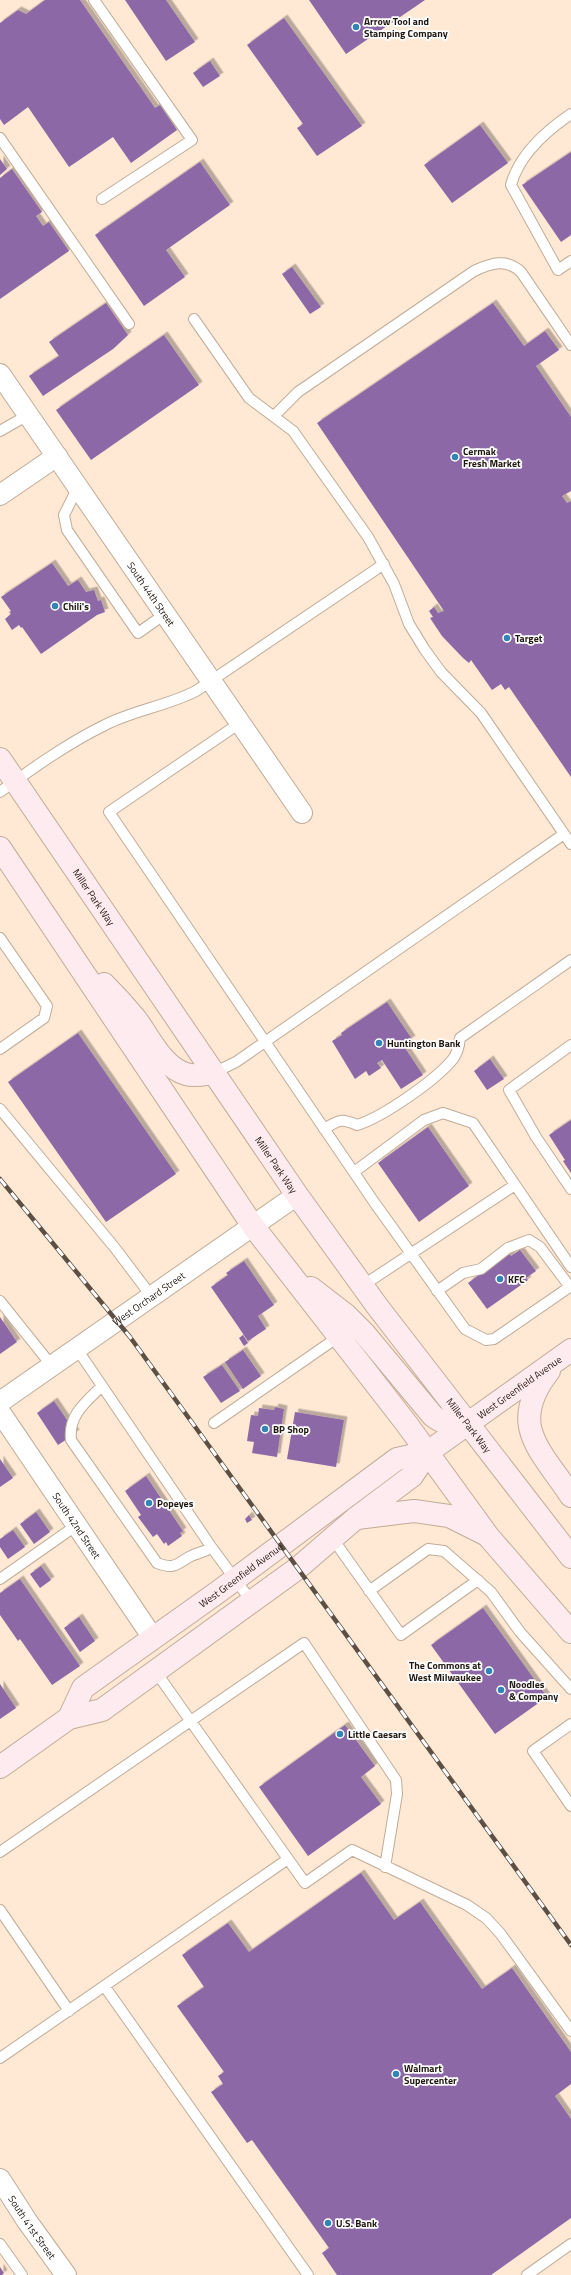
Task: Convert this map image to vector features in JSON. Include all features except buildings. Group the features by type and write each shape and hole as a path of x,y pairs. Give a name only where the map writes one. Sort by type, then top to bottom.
{"main road":[{"name":"Miller Park Way","path":"0,759 8,786 213,1073 362,1286 571,1557"},
{"path":"0,848 253,1226 428,1452 488,1536 571,1632"},
{"path":"64,943 114,994 162,1055 175,1068 186,1074 198,1076 213,1073"},
{"path":"290,1272 346,1315 433,1416 442,1423 450,1425 468,1423"},
{"path":"564,1354 533,1394 528,1414 528,1425 536,1444 571,1496"},
{"name":"West Greenfield Avenue","path":"0,1767 69,1718 102,1710 252,1602 298,1568 356,1518 412,1476 428,1452 564,1354"},
{"name":"West Greenfield Avenue","path":"69,1718 84,1688 235,1579 397,1458 428,1452"},
{"path":"356,1518 414,1511 422,1512 449,1516 488,1536"}],"street":[{"name":"South 44th Street","path":"0,374 302,814"},
{"path":"0,495 56,456"},
{"name":"West Orchard Street","path":"0,1402 297,1195"},
{"name":"South 42nd Street","path":"0,1412 153,1638"},
{"name":"South 41st Street","path":"0,2179 27,2221 66,2275"}],"lane":[{"path":"94,0 192,140 102,199"},
{"path":"571,114 525,154 515,170 511,185 558,270 571,261"},
{"path":"0,138 129,324"},
{"path":"274,416 298,392 474,271 495,263 506,263 514,266 520,272 571,345"},
{"path":"194,319 249,398 293,431 368,537 384,564 409,624 424,650 441,672 481,713 571,844"},
{"path":"0,431 28,415"},
{"path":"78,487 64,515 67,530 84,556 138,633 165,614"},
{"path":"8,786 106,724 181,699 211,681 384,564"},
{"path":"240,723 109,812 410,1254 437,1291 465,1329 486,1340 502,1335 570,1287 540,1247 529,1240 508,1248 482,1269 463,1273 437,1291"},
{"path":"213,1073 236,1062 564,834"},
{"path":"0,938 47,1006 44,1018 0,1049"},
{"path":"324,1129 337,1121 345,1120 357,1125 367,1122 414,1092 441,1072 454,1058 459,1049 460,1038 571,960"},
{"path":"571,1045 509,1090 536,1137 571,1189"},
{"path":"0,1109 115,1248 152,1297"},
{"path":"354,1172 424,1120 443,1113 473,1123 571,1267"},
{"path":"362,1286 515,1185"},
{"path":"0,1301 52,1366"},
{"path":"214,1423 338,1336"},
{"path":"77,1349 212,1548 252,1602"},
{"path":"102,1386 79,1408 72,1421 71,1440 157,1563 167,1567 179,1565 190,1557 212,1548"},
{"path":"0,1579 77,1525"},
{"path":"333,1539 401,1635 478,1580"},
{"path":"369,1591 428,1549 444,1551 491,1592 520,1632 571,1690"},
{"path":"0,1852 304,1643 396,1780 397,1794 385,1867"},
{"path":"156,1672 305,1883 352,1850 467,1905 486,1918 500,1933 571,2031"},
{"path":"571,1724 532,1751 571,1806"},
{"path":"0,2058 105,1987 288,1859"},
{"path":"0,1910 69,2011"},
{"path":"105,1987 308,2275"},
{"path":"0,2244 22,2275"},
{"path":"527,2275 571,2244"}],"railway":[{"path":"0,1179 130,1337 571,1945"}],"place":[{"name":"Arrow Tool and Stamping Company","path":"356,27"},
{"name":"Cermak Fresh Market","path":"455,457"},
{"name":"Chili's","path":"55,606"},
{"name":"Target","path":"507,638"},
{"name":"Huntington Bank","path":"379,1043"},
{"name":"KFC","path":"500,1279"},
{"name":"BP Shop","path":"265,1429"},
{"name":"Popeyes","path":"149,1503"},
{"name":"The Commons at West Milwaukee","path":"489,1671"},
{"name":"Noodles & Company","path":"501,1690"},
{"name":"Little Caesars","path":"340,1734"},
{"name":"Walmart Supercenter","path":"396,2074"},
{"name":"U.S. Bank","path":"328,2223"}]}
